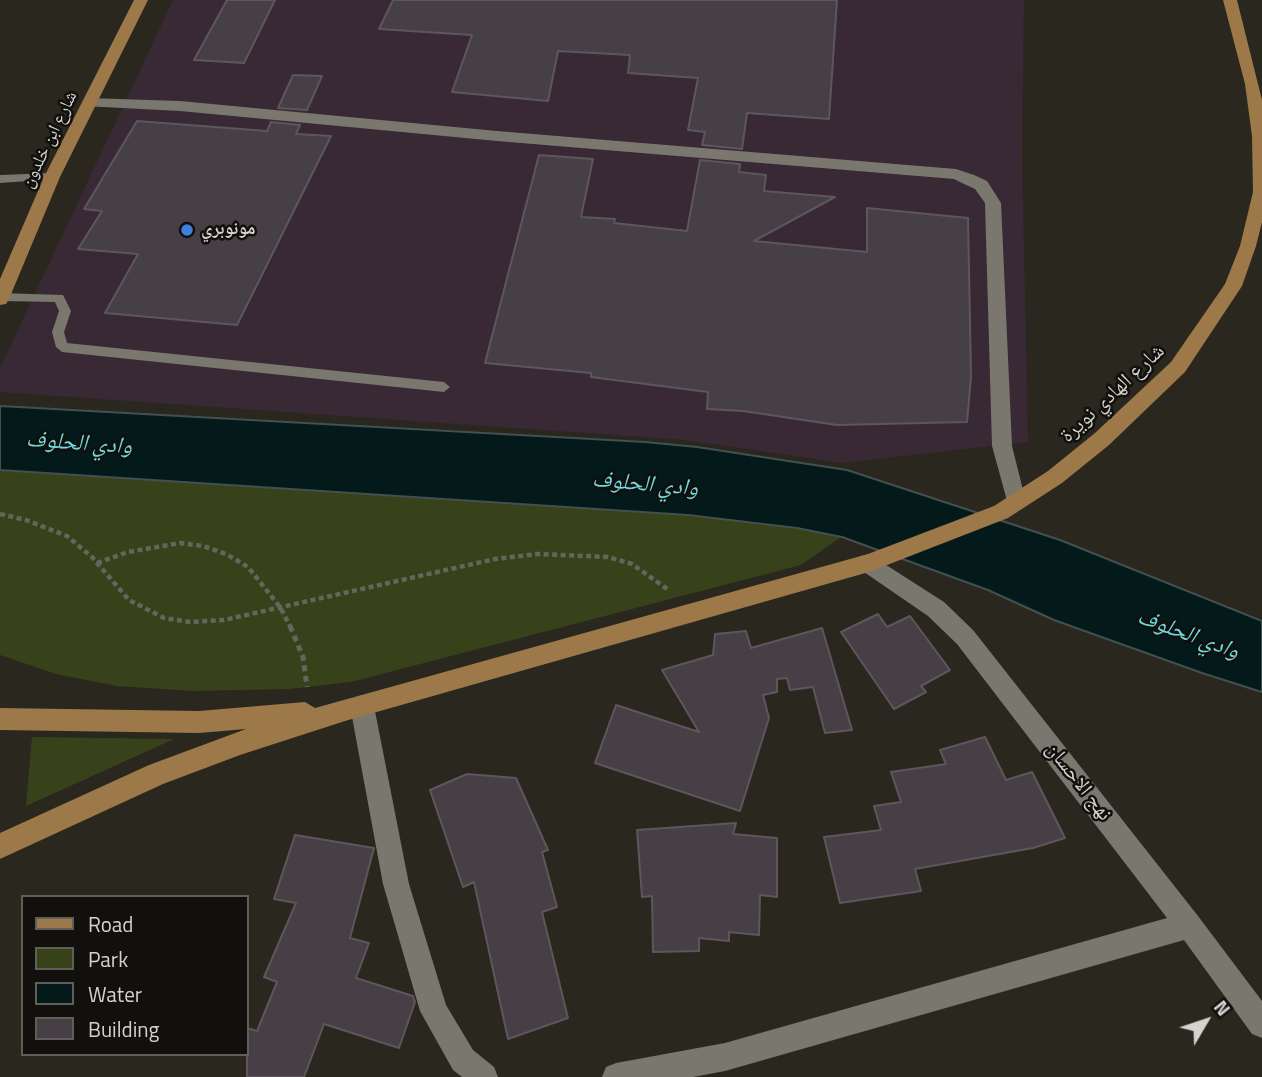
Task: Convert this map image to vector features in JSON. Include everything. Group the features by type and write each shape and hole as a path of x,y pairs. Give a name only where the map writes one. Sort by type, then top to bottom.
{"main road":[{"name":"شارع ابن خلدون","path":"1,298 52,177 141,0"},
{"name":"شارع الهادي نويرة","path":"353,708 876,561 1008,507 1055,477 1102,439 1178,367 1233,286 1248,246 1261,192 1260,136 1252,85 1230,0"},
{"path":"0,719 199,722 353,708"},
{"path":"0,846 158,774 240,743 353,708"}],"street":[{"path":"89,103 180,106 497,136 956,174 968,179 981,185 993,202 1002,446 1008,507"},
{"name":"نهج الاحسان","path":"876,561 936,609 965,637 1189,925 1262,1024"},
{"path":"353,708 396,884 433,1011 463,1060 484,1077"},
{"path":"615,1077 725,1057 1189,925"}],"lane":[{"path":"0,178 52,177"},
{"path":"1,298 59,298 65,312 58,332 62,347 444,387"}],"path":[{"path":"0,514 26,520 66,536 97,563 128,600 164,618 190,622 224,620 495,559 538,554 608,557 632,564 651,575 677,597"},
{"path":"97,563 128,552 180,543 226,554 248,567 280,607 303,657 307,687"}],"shaded area":[{"path":"173,0 1024,0 1022,153 1028,442 842,463 685,440 0,392 0,368"}],"green space":[{"path":"0,470 688,515 797,528 841,537 801,565 351,682 289,689 193,691 117,686 56,674 0,655"},
{"path":"33,737 174,739 26,806"}],"water":[{"name":"وادي الحلوف","path":"0,406 645,442 697,447 847,470 1060,540 1262,621 1262,692 1054,620 988,590 842,537 797,528 688,515 0,470"}],"building":[{"path":"227,0 275,0 244,63 194,60"},
{"path":"393,0 837,0 829,119 747,113 742,149 702,145 705,132 688,130 698,78 628,73 630,55 558,51 548,101 452,92 472,35 379,29"},
{"path":"293,75 322,76 307,110 278,108"},
{"name":"مونوبري","path":"137,121 267,131 271,122 300,125 296,134 331,136 237,325 105,313 138,254 78,249 102,211 84,209"},
{"path":"539,155 593,159 581,217 615,219 614,223 687,231 700,160 740,164 739,172 766,175 764,191 835,197 754,241 867,252 867,208 968,218 971,377 967,422 837,425 743,411 707,409 708,392 591,377 591,373 485,363"},
{"path":"878,614 887,627 910,616 950,670 921,686 926,692 894,709 841,632"},
{"path":"822,628 852,730 825,733 813,687 790,690 787,678 777,679 777,692 763,695 769,718 740,811 595,763 616,705 699,732 662,670 713,655 715,634 746,631 751,648"},
{"path":"985,737 1006,780 1032,772 1065,838 1033,848 915,869 921,891 840,903 824,837 881,830 874,806 901,802 891,772 946,764 940,750"},
{"path":"467,774 516,778 548,850 542,852 557,907 542,912 568,1018 508,1039 474,882 463,887 430,790"},
{"path":"736,823 733,834 777,838 777,897 760,895 759,935 729,932 729,941 699,938 699,951 653,952 652,896 642,897 637,830"},
{"path":"295,835 374,848 350,938 369,943 356,978 413,996 415,1002 399,1048 324,1024 304,1077 247,1077 248,1028 257,1031 277,982 264,977 296,903 274,899"}],"place":[{"name":"مونوبري","path":"187,230"}]}
